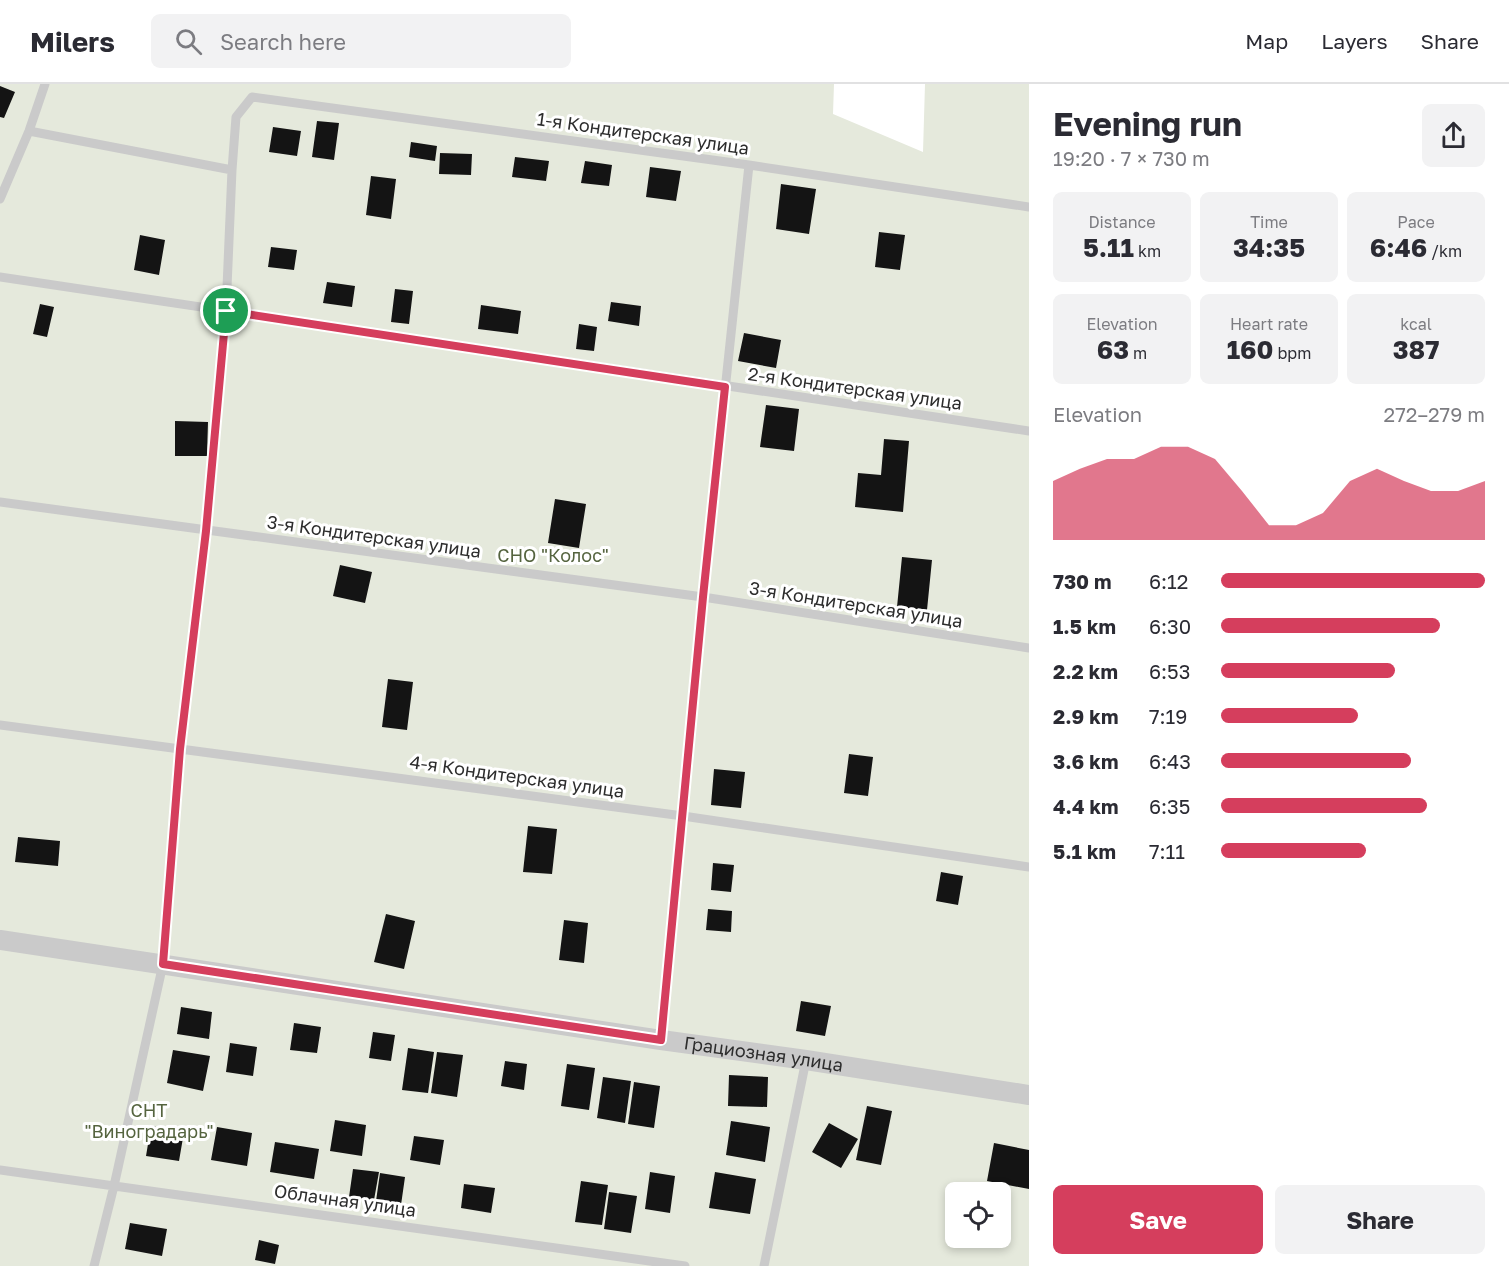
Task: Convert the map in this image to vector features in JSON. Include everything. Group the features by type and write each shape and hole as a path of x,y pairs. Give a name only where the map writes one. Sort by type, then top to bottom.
{"street":[{"name":"Грациозная улица","path":"0,940 1029,1095"}],"lane":[{"path":"0,199 29,130 45,84"},
{"name":"1-я Кондитерская улица","path":"232,170 236,117 252,98 749,165 1029,207"},
{"path":"29,130 232,170 226,311 206,531 180,749 163,964 94,1266"},
{"path":"661,1040 703,597 749,165"},
{"name":"2-я Кондитерская улица","path":"0,277 1029,431"},
{"name":"3-я Кондитерская улица","path":"0,502 703,597 1029,648"},
{"name":"4-я Кондитерская улица","path":"0,725 683,816 1029,867"},
{"path":"764,1266 806,1060"},
{"name":"Облачная улица","path":"0,1170 685,1266"}],"green space":[{"name":"СНО \"Колос\"","path":"0,84 834,84 833,114 923,152 925,84 1029,84 1029,1266 0,1266"}],"building":[{"path":"0,86 15,92 4,118 0,117"},
{"path":"317,121 339,123 334,160 312,157"},
{"path":"273,127 301,131 297,156 269,152"},
{"path":"411,142 437,146 435,161 409,157"},
{"path":"440,153 472,154 471,175 439,174"},
{"path":"515,157 549,161 546,181 512,177"},
{"path":"585,161 612,165 609,186 581,183"},
{"path":"650,167 681,171 676,201 646,197"},
{"path":"371,176 396,179 391,219 366,215"},
{"path":"781,184 816,189 809,234 776,229"},
{"path":"879,232 905,235 900,270 875,267"},
{"path":"140,235 165,240 159,275 134,270"},
{"path":"271,247 297,250 294,270 268,267"},
{"path":"327,282 355,286 352,307 323,303"},
{"path":"395,289 413,291 409,324 391,322"},
{"path":"611,302 641,306 639,326 608,321"},
{"path":"40,304 54,307 47,337 33,334"},
{"path":"481,305 521,311 518,334 478,329"},
{"path":"579,324 597,327 594,351 576,349"},
{"path":"744,333 781,340 776,368 738,361"},
{"path":"766,405 799,409 794,451 760,447"},
{"path":"175,421 208,422 207,456 175,456"},
{"path":"884,439 909,441 903,512 855,507 858,473 881,475"},
{"path":"555,499 586,504 579,548 548,543"},
{"path":"902,557 932,560 927,610 897,607"},
{"path":"340,565 372,572 365,603 333,596"},
{"path":"388,679 413,682 407,730 382,727"},
{"path":"849,754 873,757 868,796 844,793"},
{"path":"714,769 745,772 741,808 711,805"},
{"path":"528,826 557,829 552,874 523,872"},
{"path":"18,837 60,841 58,866 15,862"},
{"path":"713,863 734,865 731,892 711,890"},
{"path":"941,872 963,876 958,905 936,901"},
{"path":"708,909 732,911 731,932 706,930"},
{"path":"386,914 415,921 404,969 374,962"},
{"path":"564,920 588,923 584,963 559,960"},
{"path":"801,1001 831,1006 825,1036 796,1031"},
{"path":"181,1007 212,1012 209,1039 177,1034"},
{"path":"294,1023 321,1027 317,1053 290,1050"},
{"path":"373,1032 395,1035 391,1061 369,1058"},
{"path":"230,1043 257,1047 253,1076 226,1072"},
{"path":"408,1048 434,1052 428,1093 402,1090"},
{"path":"173,1050 210,1056 203,1091 167,1083"},
{"path":"437,1052 463,1055 457,1097 431,1093"},
{"path":"505,1061 527,1064 524,1090 501,1086"},
{"path":"567,1064 595,1068 589,1110 561,1106"},
{"path":"729,1075 768,1077 767,1107 728,1106"},
{"path":"603,1077 631,1081 625,1123 597,1118"},
{"path":"634,1082 660,1086 654,1128 628,1124"},
{"path":"867,1106 892,1111 881,1165 856,1160"},
{"path":"335,1120 366,1125 362,1156 330,1151"},
{"path":"731,1121 770,1127 765,1162 726,1155"},
{"path":"829,1123 858,1139 841,1168 812,1152"},
{"path":"151,1126 184,1132 179,1161 146,1156"},
{"path":"217,1127 252,1133 247,1166 211,1160"},
{"path":"414,1136 444,1140 440,1165 410,1160"},
{"path":"275,1142 319,1149 314,1179 270,1172"},
{"path":"994,1143 1029,1150 1029,1189 1011,1186 1011,1182 987,1181"},
{"path":"353,1169 379,1172 374,1200 349,1197"},
{"path":"650,1172 675,1176 670,1213 645,1209"},
{"path":"715,1172 756,1179 750,1214 709,1208"},
{"path":"380,1173 405,1177 401,1205 376,1201"},
{"path":"581,1181 608,1185 602,1225 575,1222"},
{"path":"464,1184 495,1188 491,1213 461,1208"},
{"path":"609,1192 637,1196 631,1233 604,1229"},
{"path":"130,1223 167,1229 162,1256 125,1249"},
{"path":"259,1240 279,1245 275,1264 255,1260"}],"route":[{"path":"226,311 725,387 661,1040 163,964 180,749 206,531 226,311"}],"park label":[{"name":"СНТ \"Виноградарь\"","path":"149,1121"}]}
